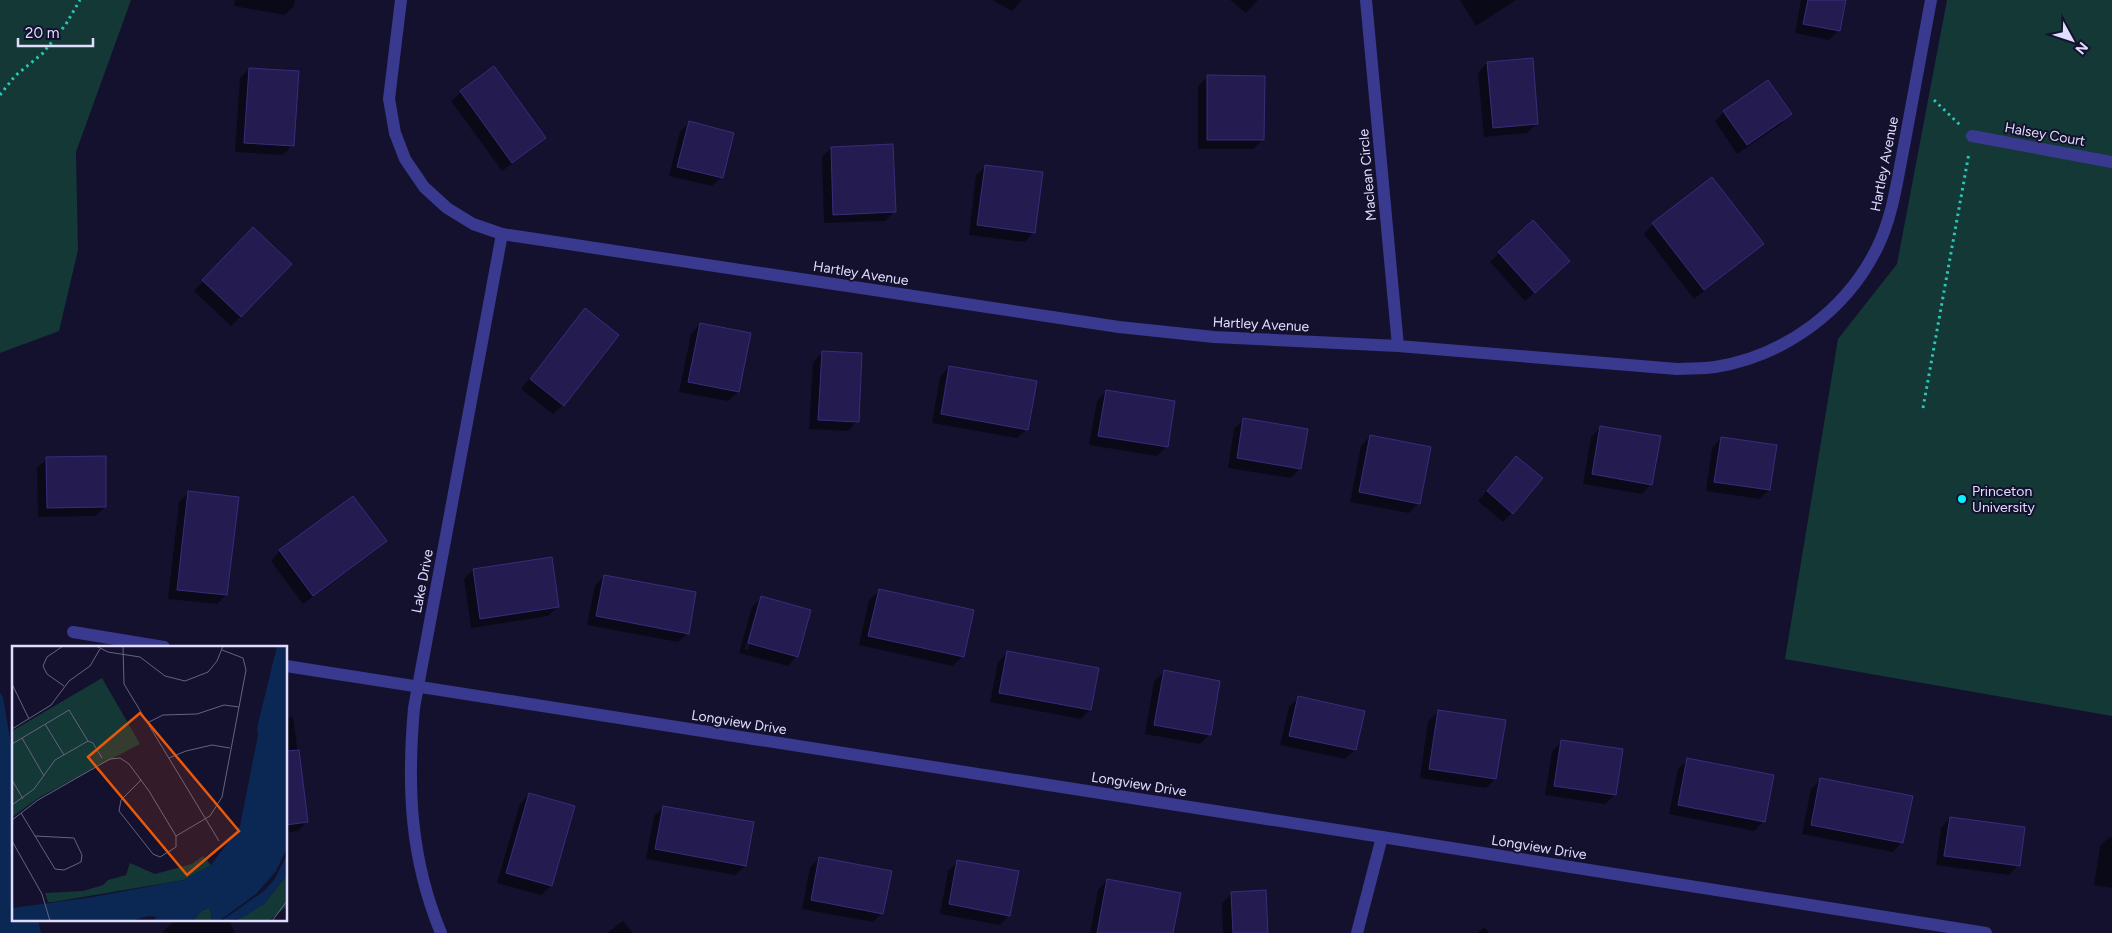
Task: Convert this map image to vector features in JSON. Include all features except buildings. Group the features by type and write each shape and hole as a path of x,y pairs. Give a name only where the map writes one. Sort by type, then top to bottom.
{"street":[{"name":"Hartley Avenue","path":"401,0 388,98 395,133 405,159 424,187 447,208 473,224 502,234 1119,328 1214,337 1398,346 1677,369 1714,367 1743,361 1775,349 1808,330 1833,309 1856,284 1877,248 1891,214 1931,0"},
{"name":"Maclean Circle","path":"1366,0 1398,346"},
{"name":"Halsey Court","path":"1972,136 2112,162"},
{"name":"Lake Drive","path":"440,933 433,915 419,863 411,810 410,756 418,688 502,234"},
{"path":"73,632 158,646"},
{"name":"Longview Drive","path":"288,666 1382,837 1943,930 1986,933"},
{"path":"1357,933 1382,837"}],"path":[{"path":"0,94 15,76 43,53 66,24 80,0"},
{"path":"1923,408 1972,136 1934,100"}],"green space":[{"path":"0,0 131,0 76,152 78,250 59,331 0,353"},
{"name":"Princeton University","path":"1947,0 2112,0 2112,716 1785,659 1838,339 1897,264"}],"water":[{"path":"0,693 3,697 12,751 12,920 38,920 41,933 0,933"}],"place":[{"name":"Princeton University","path":"1962,499"}]}
